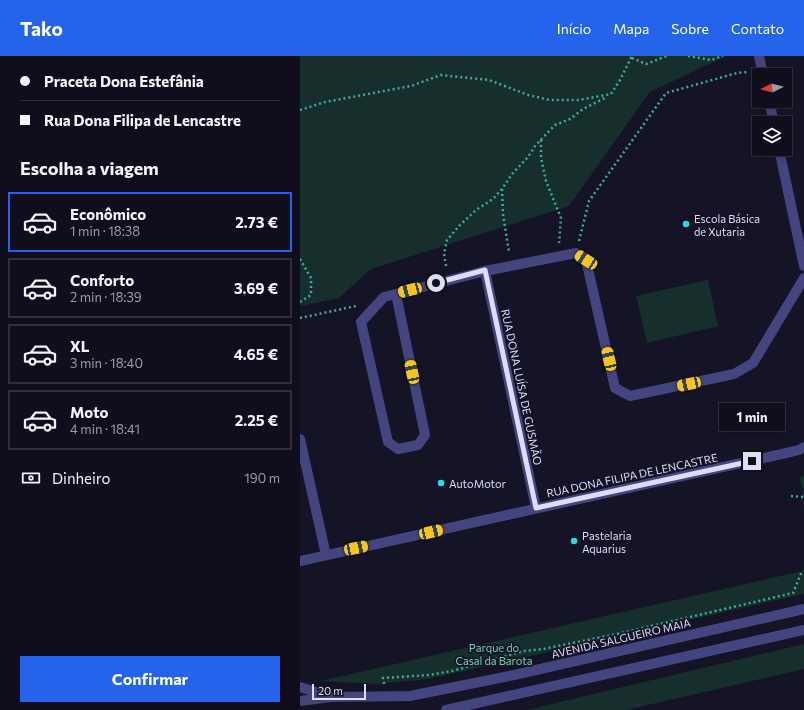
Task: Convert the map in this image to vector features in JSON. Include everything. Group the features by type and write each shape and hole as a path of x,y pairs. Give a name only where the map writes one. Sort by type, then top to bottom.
{"street":[{"path":"759,56 762,68"},
{"path":"780,156 804,266"},
{"path":"396,294 425,435 418,445 398,449 388,442 361,322 384,297 485,270 576,253 586,260 615,388 630,396 734,374 753,363 804,278"},
{"name":"RUA DONA LUÍSA DE GUSMÃO","path":"485,270 536,508"},
{"path":"300,439 326,555"},
{"name":"RUA DONA FILIPA DE LENCASTRE","path":"300,561 782,454 804,447"},
{"name":"AVENIDA SALGUEIRO MAIA","path":"300,701 331,697 410,696 514,675 804,609"},
{"path":"446,710 804,630"},
{"path":"300,687 331,697"}],"path":[{"path":"450,280 444,254 447,240 476,210 493,199 541,140 555,126 570,119 583,109 611,94 632,57 646,64 667,56"},
{"path":"688,56 711,60 723,56"},
{"path":"576,253 589,201 666,93 737,73 752,73"},
{"path":"300,110 324,102 411,86 441,75 489,80 528,95 550,100 579,100 611,94"},
{"path":"541,140 541,158 546,181 561,218 556,257"},
{"path":"502,189 502,214 511,265"},
{"path":"300,259 311,278 311,295 300,302"},
{"path":"300,318 368,303 376,306"},
{"path":"791,496 804,497"},
{"path":"386,697 383,678 436,674 524,651 543,649 618,634 793,593 802,571"}],"green space":[{"path":"300,56 726,56 650,92 569,206 371,269 339,298 300,306"},
{"path":"708,280 718,326 647,343 636,296"},
{"path":"804,475 804,512 803,490 799,478"},
{"name":"Parque do Casal da Barota","path":"804,568 804,594 429,679 376,684 321,681 802,571"},
{"path":"804,644 804,669 626,710 526,710"}],"place":[{"name":"Escola Básica de Xutaria","path":"686,224"},
{"name":"AutoMotor","path":"441,483"},
{"name":"Pastelaria Aquarius","path":"574,541"}],"route":[{"path":"436,283 485,270 536,508 752,461"}]}
